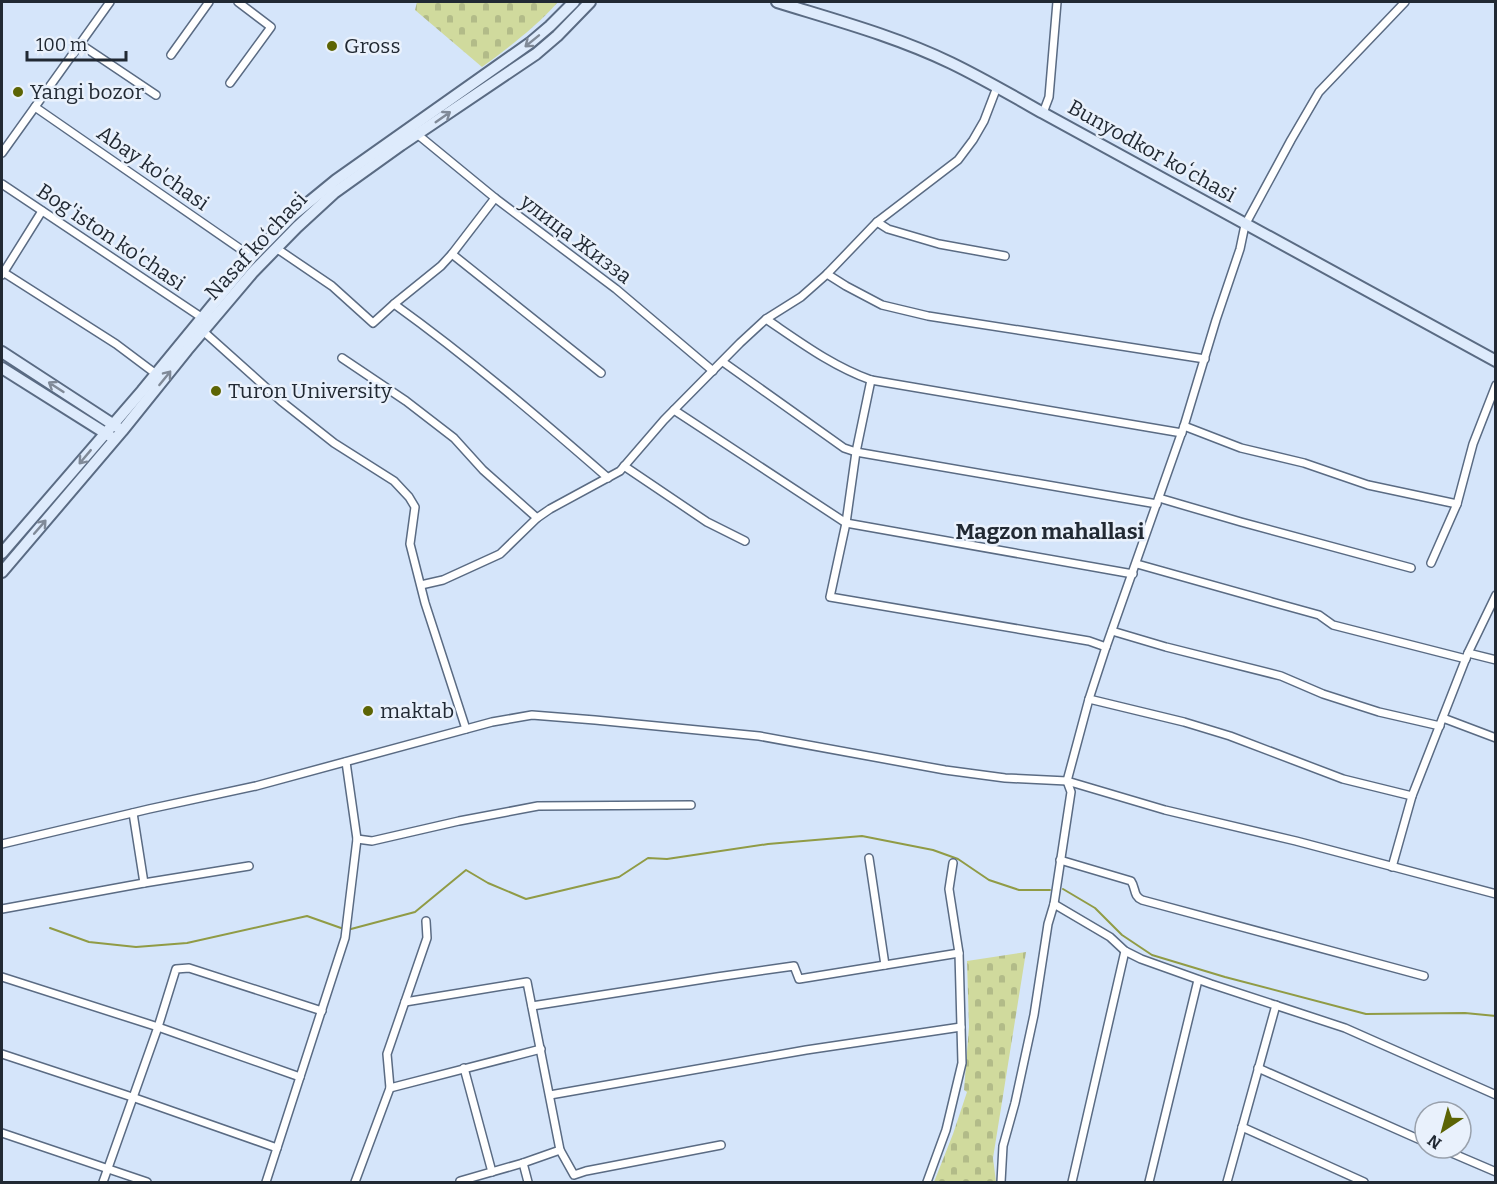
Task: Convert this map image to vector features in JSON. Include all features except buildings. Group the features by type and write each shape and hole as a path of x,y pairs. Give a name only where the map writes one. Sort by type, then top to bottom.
{"main road":[{"name":"Nasaf ko‘chasi","path":"2,572 114,432 201,317 252,257 292,216 336,180 530,43 574,2"},
{"name":"Nasaf ko‘chasi","path":"2,553 114,432 253,272 297,226 334,193 536,54 590,2"},
{"name":"Bunyodkor koʻchasi","path":"777,2 886,36 950,62 1496,361"},
{"path":"2,352 114,432"},
{"path":"2,368 114,432"}],"street":[{"path":"2,153 110,2"},
{"path":"171,55 210,2"},
{"path":"230,83 271,27 238,2"},
{"path":"1043,114 1049,97 1057,2"},
{"path":"1000,1182 1003,1146 1034,1015 1048,924 1054,904 1071,792 1067,781 1089,699 1183,430 1240,249 1245,225 1319,92 1406,2"},
{"path":"80,44 156,95"},
{"path":"421,585 443,580 500,554 537,518 550,509 620,471 674,410 766,319 801,297 827,274 877,222 958,160 984,121 997,87"},
{"name":"Abay ko'chasi","path":"35,107 252,257"},
{"name":"улица Жизза","path":"417,134 495,198 616,289 713,371"},
{"name":"Bog'iston ko'chasi","path":"2,184 201,317"},
{"path":"276,248 332,286 373,323 441,266 495,198"},
{"path":"42,211 2,273 116,344 156,374"},
{"path":"877,222 888,229 939,244 1005,256"},
{"path":"452,254 601,373"},
{"path":"827,274 882,305 928,316 1205,359"},
{"path":"394,304 521,402 608,478"},
{"path":"766,319 816,353 856,375 871,380 1183,430 1241,448 1304,463 1368,484 1457,504"},
{"path":"203,331 290,408 334,443 394,482 409,497 415,507 410,544 466,729"},
{"path":"342,358 406,401 454,438 483,470 537,518"},
{"path":"723,362 844,448 856,452 1158,501 1411,568"},
{"path":"871,380 856,452 846,523 830,597 1089,642 1106,647"},
{"path":"1431,563 1457,504 1473,444 1496,385"},
{"path":"674,410 846,523 1133,573"},
{"path":"624,466 706,522 744,541"},
{"path":"1137,564 1319,615 1333,626 1467,656 1496,660"},
{"path":"1392,867 1412,796 1467,656 1496,595"},
{"path":"1112,631 1281,676 1323,694 1379,712 1441,722 1496,738"},
{"path":"1089,699 1184,722 1230,736 1343,779 1412,796"},
{"path":"2,844 256,786 492,722 532,716 759,736 945,770 1005,778 1067,781 1165,810 1296,841 1496,894"},
{"path":"266,1182 345,938 357,838 346,762"},
{"path":"357,838 372,841 538,806 691,806"},
{"path":"133,813 144,883"},
{"path":"869,858 885,965"},
{"path":"1060,860 1131,880 1135,894 1142,900 1424,976"},
{"path":"927,1182 946,1130 962,1063 959,953 949,890 953,863"},
{"path":"2,909 249,866"},
{"path":"1054,904 1110,937 1125,951 1140,959 1345,1028 1496,1095"},
{"path":"355,1182 390,1088 387,1054 427,938 426,921"},
{"path":"1072,1182 1125,951"},
{"path":"532,1006 794,966 799,979 959,953"},
{"path":"103,1182 176,969 189,968 322,1011"},
{"path":"2,977 158,1027 300,1077"},
{"path":"1149,1182 1198,980"},
{"path":"405,1002 527,982 560,1150 574,1175 721,1145"},
{"path":"1227,1182 1276,1005"},
{"path":"550,1095 806,1050 961,1027"},
{"path":"390,1088 541,1049"},
{"path":"2,1054 277,1148"},
{"path":"464,1068 492,1172"},
{"path":"1258,1068 1413,1137"},
{"path":"1242,1127 1364,1182"},
{"path":"2,1133 147,1182"},
{"path":"460,1181 560,1150"},
{"path":"1468,1160 1496,1172"},
{"path":"523,1163 528,1182"}],"green space":[{"path":"417,2 558,2 531,28 482,67 415,10"},
{"path":"1026,952 993,1158 996,1182 934,1182 967,1092 964,1090 969,1027 967,961"}],"waterway":[{"path":"351,929 415,912 466,870 488,883 526,899 619,877 648,858 667,859 768,844 862,836 933,850 958,859 989,880 1019,890 1050,890"},
{"path":"1063,889 1095,908 1122,935 1152,955 1225,977 1366,1014 1465,1013 1496,1016"},
{"path":"50,928 89,942 136,947 187,943 307,916 341,928"}],"place":[{"name":"Gross","path":"332,46"},
{"name":"Yangi bozor","path":"18,92"},
{"name":"Turon University","path":"216,391"},
{"name":"maktab","path":"368,711"}],"district":[{"name":"Magzon mahallasi","path":"1050,531"}]}
